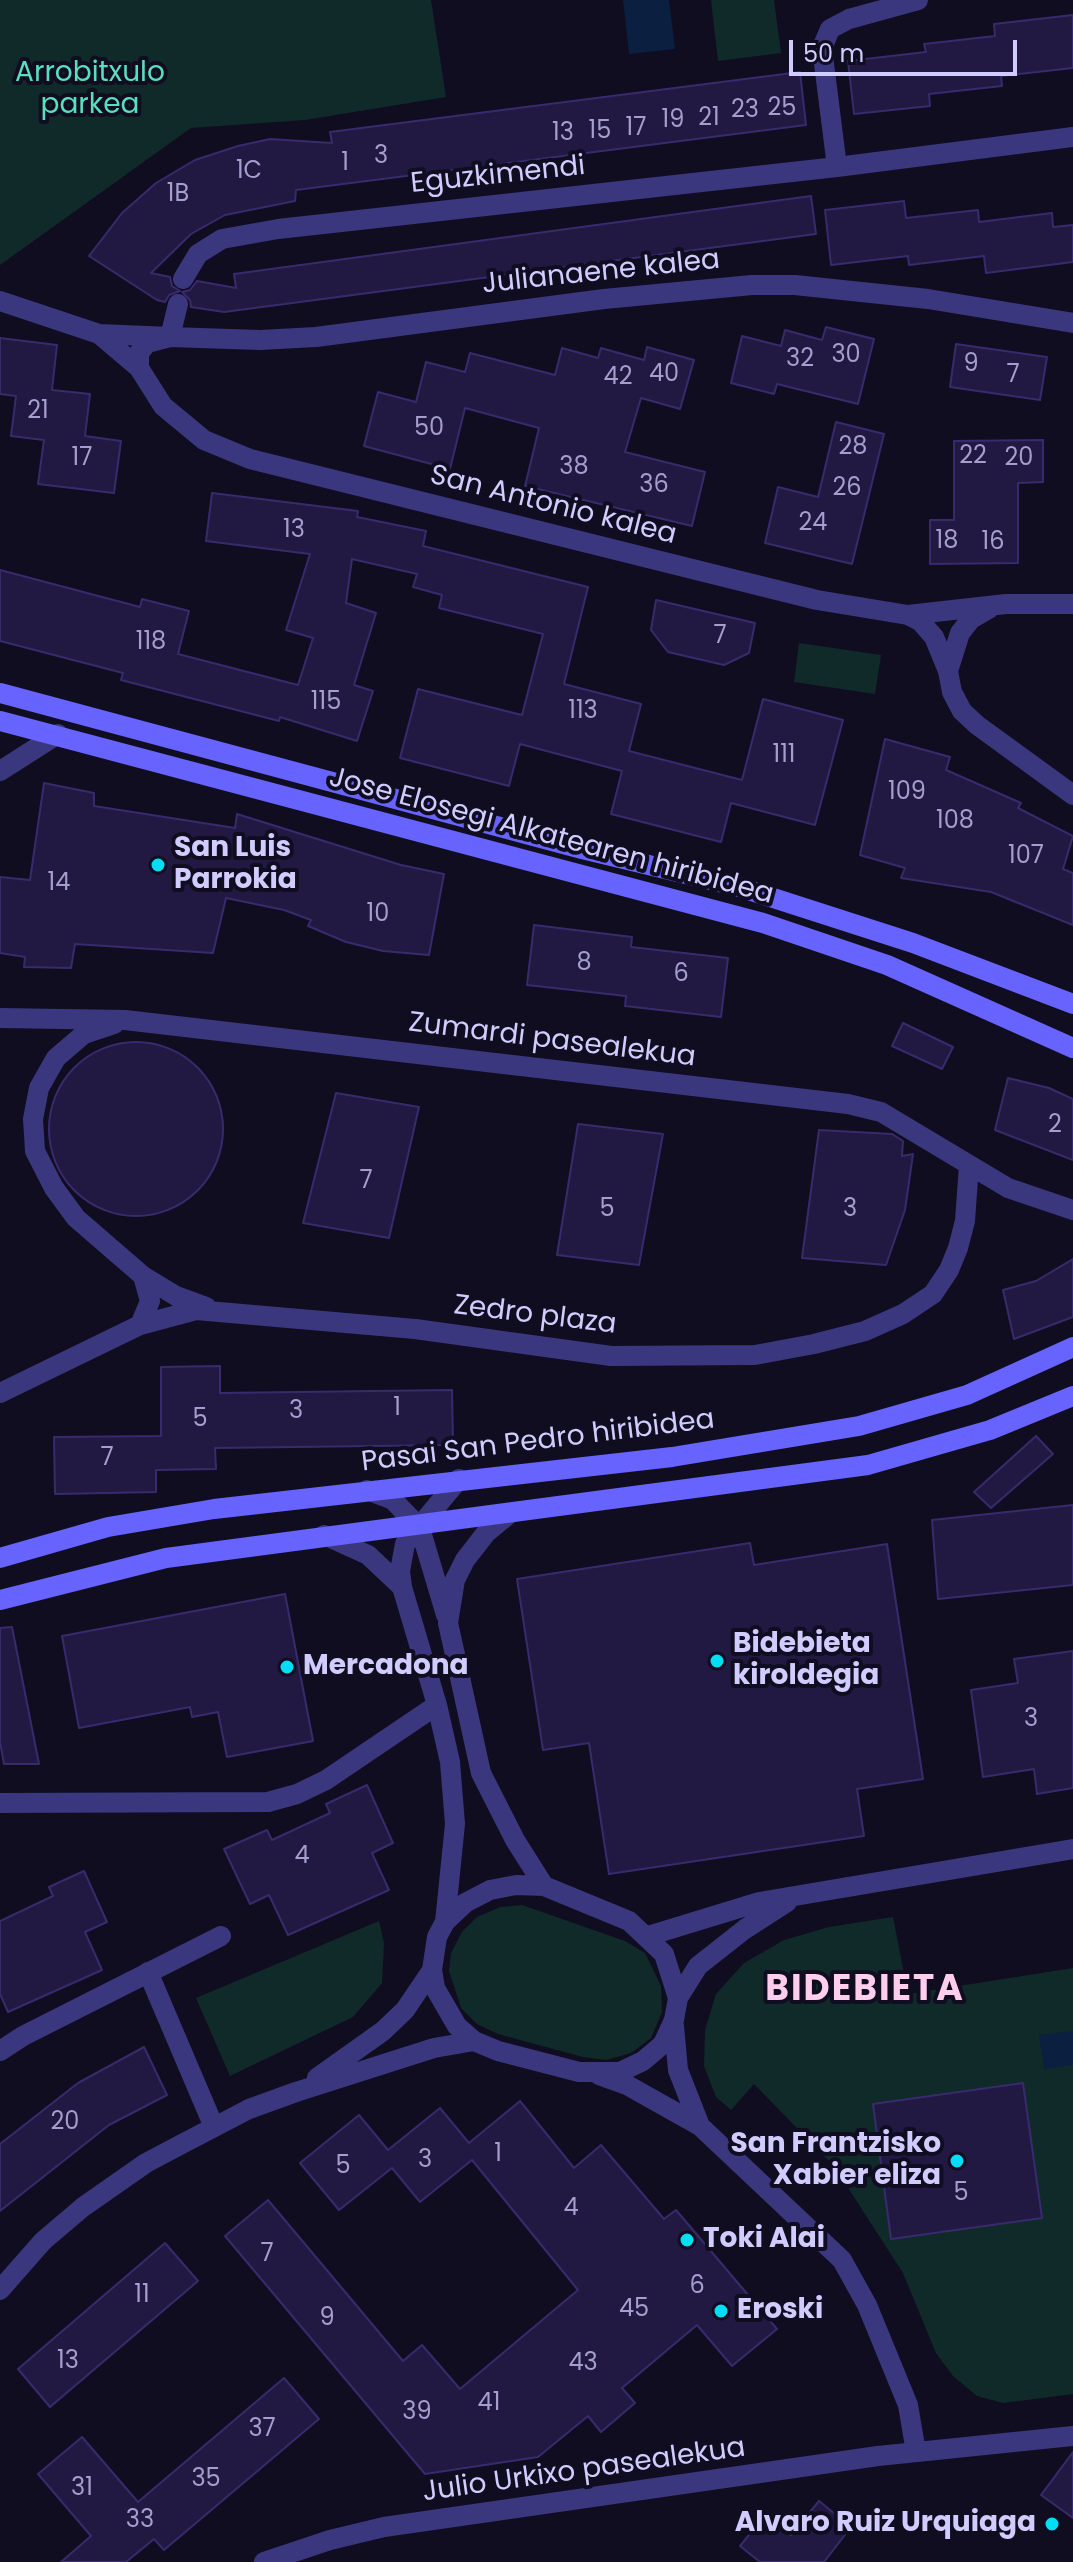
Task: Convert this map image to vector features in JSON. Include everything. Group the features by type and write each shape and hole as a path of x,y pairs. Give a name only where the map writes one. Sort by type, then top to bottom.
{"main road":[{"name":"Jose Elosegi Alkatearen hiribidea","path":"0,693 582,849 736,886 913,943 1073,1004"},
{"name":"Jose Elosegi Alkatearen hiribidea","path":"0,721 763,923 887,965 1073,1048"},
{"name":"Pasai San Pedro hiribidea","path":"0,1558 108,1527 214,1509 672,1457 859,1426 967,1395 1073,1347"},
{"path":"0,1600 166,1558 868,1465 990,1430 1073,1396"}],"street":[{"path":"837,167 822,48 830,29 849,19 918,0"},
{"name":"Eguzkimendi","path":"183,279 198,254 222,239 278,229 837,167 1073,137"},
{"name":"Julianaene kalea","path":"139,360 147,343 170,337 260,340 316,337 604,299 752,285 795,285 928,299 1073,323"},
{"name":"San Antonio kalea","path":"0,301 99,334 139,360 163,406 204,440 250,459 817,600 908,615 1006,604 1073,604"},
{"path":"170,337 178,304"},
{"name":"San Antonio kalea","path":"99,334 170,337"},
{"path":"948,671 960,633 971,619 990,608"},
{"path":"908,615 929,629 948,671 952,692 977,725 1073,795"},
{"path":"0,771 58,734"},
{"name":"Zumardi pasealekua","path":"0,1018 125,1020 848,1104 881,1112 1008,1188 1073,1210"},
{"path":"125,1020 84,1034 56,1058 39,1088 33,1119 35,1151 54,1188 76,1218 143,1276 176,1296 216,1309"},
{"name":"Zedro plaza","path":"0,1393 140,1325 176,1313 216,1309 415,1329 611,1356 755,1355 814,1344 865,1331 903,1314 933,1294 949,1270 958,1248 965,1221 969,1165"},
{"path":"140,1325 150,1301 143,1276"},
{"path":"445,1922 455,1824 450,1762 437,1705 402,1587 401,1555 418,1524 459,1479"},
{"path":"367,1490 393,1500 418,1524 425,1539 448,1623 481,1773 515,1840 544,1886"},
{"path":"448,1623 455,1580 465,1560 486,1533 509,1514"},
{"path":"324,1535 368,1555 402,1587"},
{"path":"0,1803 268,1802 297,1794 326,1780 437,1705"},
{"path":"648,1936 729,1908 1073,1849"},
{"path":"296,2092 383,2031 405,2010 432,1970 437,1937 445,1922 465,1903 490,1890 516,1885 544,1886 629,1921 664,1954 678,1998"},
{"path":"596,2075 620,2072 643,2061 663,2044 674,2020 678,1998 698,1966 793,1898"},
{"path":"0,2051 221,1936"},
{"path":"432,1970 443,2005 474,2041"},
{"path":"148,1972 214,2127"},
{"path":"674,2020 678,2070 700,2126"},
{"path":"0,2290 43,2241 83,2207 146,2163 214,2127 296,2092 419,2052 474,2041 627,2085 700,2126 842,2260 867,2305 908,2405 916,2452"},
{"name":"Julio Urkixo pasealekua","path":"264,2562 330,2540 384,2527 916,2452 1073,2436"}],"green space":[{"name":"Arrobitxulo parkea","path":"0,0 431,0 446,97 305,120 191,128 0,265"},
{"path":"711,0 774,0 781,53 718,61"},
{"path":"799,643 881,655 875,694 794,682"},
{"path":"522,1905 625,1941 645,1953 661,1986 662,2012 651,2038 631,2053 606,2060 583,2057 498,2034 477,2024 461,2008 449,1971 451,1953 462,1932 477,1917 501,1907"},
{"path":"893,1917 908,1994 1073,1968 1073,2394 1003,2403 977,2396 953,2376 936,2353 903,2273 834,2166 754,2084 731,2110 716,2097 704,2066 705,2030 716,1994 744,1963 784,1940 829,1927"},
{"path":"379,1921 384,1943 382,1983 353,2017 230,2076 196,1998"}],"water":[{"path":"623,0 669,0 675,49 629,54"},
{"path":"1073,2031 1073,2065 1044,2069 1039,2035"}],"building":[{"path":"1073,15 1073,68 1001,76 1002,86 929,94 930,106 854,114 848,61 926,52 924,44 995,36 994,24"},
{"path":"800,72 806,125 296,190 295,201 225,215 191,234 151,273 170,277 172,286 180,291 169,295 165,302 157,300 89,256 122,213 156,183 195,160 238,146 270,139 332,143 330,132"},
{"path":"811,196 816,234 224,312 191,307 190,300 182,292 190,290 197,281 236,288 234,274"},
{"path":"904,201 906,218 978,210 979,222 1052,213 1053,227 1073,225 1073,262 986,273 984,256 909,265 908,256 831,265 825,210"},
{"path":"826,327 874,339 858,404 777,384 774,394 731,383 742,336 781,346 785,330 822,340"},
{"path":"0,338 57,345 52,390 90,394 85,436 121,441 114,493 38,484 44,440 11,436 16,396 0,394"},
{"path":"956,344 1047,357 1040,400 950,387"},
{"path":"647,347 694,360 680,409 641,398 625,452 705,472 692,526 525,486 539,428 465,408 450,469 364,446 378,392 416,402 426,362 465,372 470,353 555,375 562,348 598,358 601,348 644,360"},
{"path":"836,422 884,434 852,564 765,543 778,487 818,497"},
{"path":"1043,440 1043,482 1018,483 1018,563 930,564 930,520 954,520 954,441"},
{"path":"212,493 358,511 357,517 426,531 423,546 588,587 564,684 641,704 629,751 742,780 763,699 843,720 815,825 731,803 721,842 611,814 622,771 520,744 509,786 400,758 418,689 522,715 543,634 439,608 442,595 413,587 417,574 352,559 346,603 376,613 354,685 373,691 357,741 280,717 279,721 121,680 123,673 0,641 0,570 140,607 142,599 189,611 178,654 298,685 313,638 286,630 310,554 206,541"},
{"path":"656,600 755,623 749,653 724,665 668,652 651,630"},
{"path":"885,739 950,757 946,770 1021,803 1018,808 1073,836 1063,869 1073,873 1073,925 991,892 901,878 905,868 860,855"},
{"path":"44,783 94,793 94,806 235,828 237,814 401,865 444,874 429,955 383,951 346,942 308,926 311,920 284,910 226,898 213,953 75,944 71,968 24,967 25,957 0,953 0,877 30,880"},
{"path":"534,925 632,937 631,947 728,958 721,1017 625,1006 626,996 527,985"},
{"path":"903,1023 953,1047 942,1069 892,1046"},
{"path":"136,1042 169,1049 198,1067 216,1096 223,1129 216,1162 198,1191 169,1209 136,1216 103,1209 74,1191 56,1162 49,1129 56,1096 74,1067 103,1049"},
{"path":"1008,1078 1049,1088 1073,1099 1073,1160 995,1130"},
{"path":"336,1093 419,1107 389,1238 303,1223"},
{"path":"578,1124 663,1134 639,1265 557,1255"},
{"path":"819,1130 892,1134 903,1141 902,1156 913,1154 905,1210 886,1265 802,1258"},
{"path":"1073,1259 1073,1317 1014,1339 1003,1290 1036,1281"},
{"path":"220,1366 220,1393 452,1390 453,1445 215,1448 216,1469 156,1470 156,1492 55,1494 54,1437 161,1436 161,1367"},
{"path":"1036,1436 1053,1454 991,1508 974,1492"},
{"path":"1073,1505 1073,1585 938,1599 932,1520"},
{"name":"Bidebieta kiroldegia","path":"750,1543 754,1565 887,1544 923,1779 857,1789 864,1836 609,1874 589,1743 543,1750 517,1579"},
{"path":"285,1594 313,1741 227,1757 218,1712 192,1717 190,1707 79,1728 62,1636"},
{"path":"12,1627 39,1764 4,1764 0,1742 0,1628"},
{"path":"1073,1651 1073,1788 1037,1794 1034,1769 983,1777 971,1690 1018,1683 1014,1659"},
{"path":"367,1785 393,1843 372,1853 389,1890 288,1935 269,1895 250,1904 224,1849 267,1830 272,1840 330,1813 326,1804"},
{"path":"84,1871 107,1922 85,1932 102,1970 8,2012 0,1994 0,1921 53,1896 49,1887"},
{"path":"144,2047 167,2095 109,2125 0,2211 0,2144 78,2083"},
{"name":"San Frantzisko Xabier eliza","path":"1023,2083 1042,2218 891,2239 873,2104"},
{"path":"520,2101 574,2168 601,2145 664,2219 676,2210 777,2329 732,2366 697,2325 622,2388 635,2403 601,2432 588,2416 538,2457 425,2474 225,2236 268,2200 403,2361 422,2345 460,2389 578,2290 472,2160 420,2202 392,2168 339,2210 300,2163 359,2115 388,2150 440,2108 469,2143"},
{"path":"165,2243 198,2281 50,2407 18,2369"},
{"path":"284,2378 319,2419 164,2550 154,2539 126,2562 61,2562 91,2536 38,2474 82,2437 138,2502"},
{"path":"1073,2452 1073,2518 1041,2495"},
{"path":"819,2501 851,2527 824,2562 760,2562 740,2546 766,2514 791,2535"}],"place":[{"name":"San Luis Parrokia","path":"158,865"},
{"name":"Bidebieta kiroldegia","path":"717,1661"},
{"name":"Mercadona","path":"287,1667"},
{"name":"San Frantzisko Xabier eliza","path":"957,2161"},
{"name":"Toki Alai","path":"687,2240"},
{"name":"Eroski","path":"721,2311"},
{"name":"Alvaro Ruiz Urquiaga","path":"1052,2524"}],"district":[{"name":"BIDEBIETA","path":"865,1991"}]}
